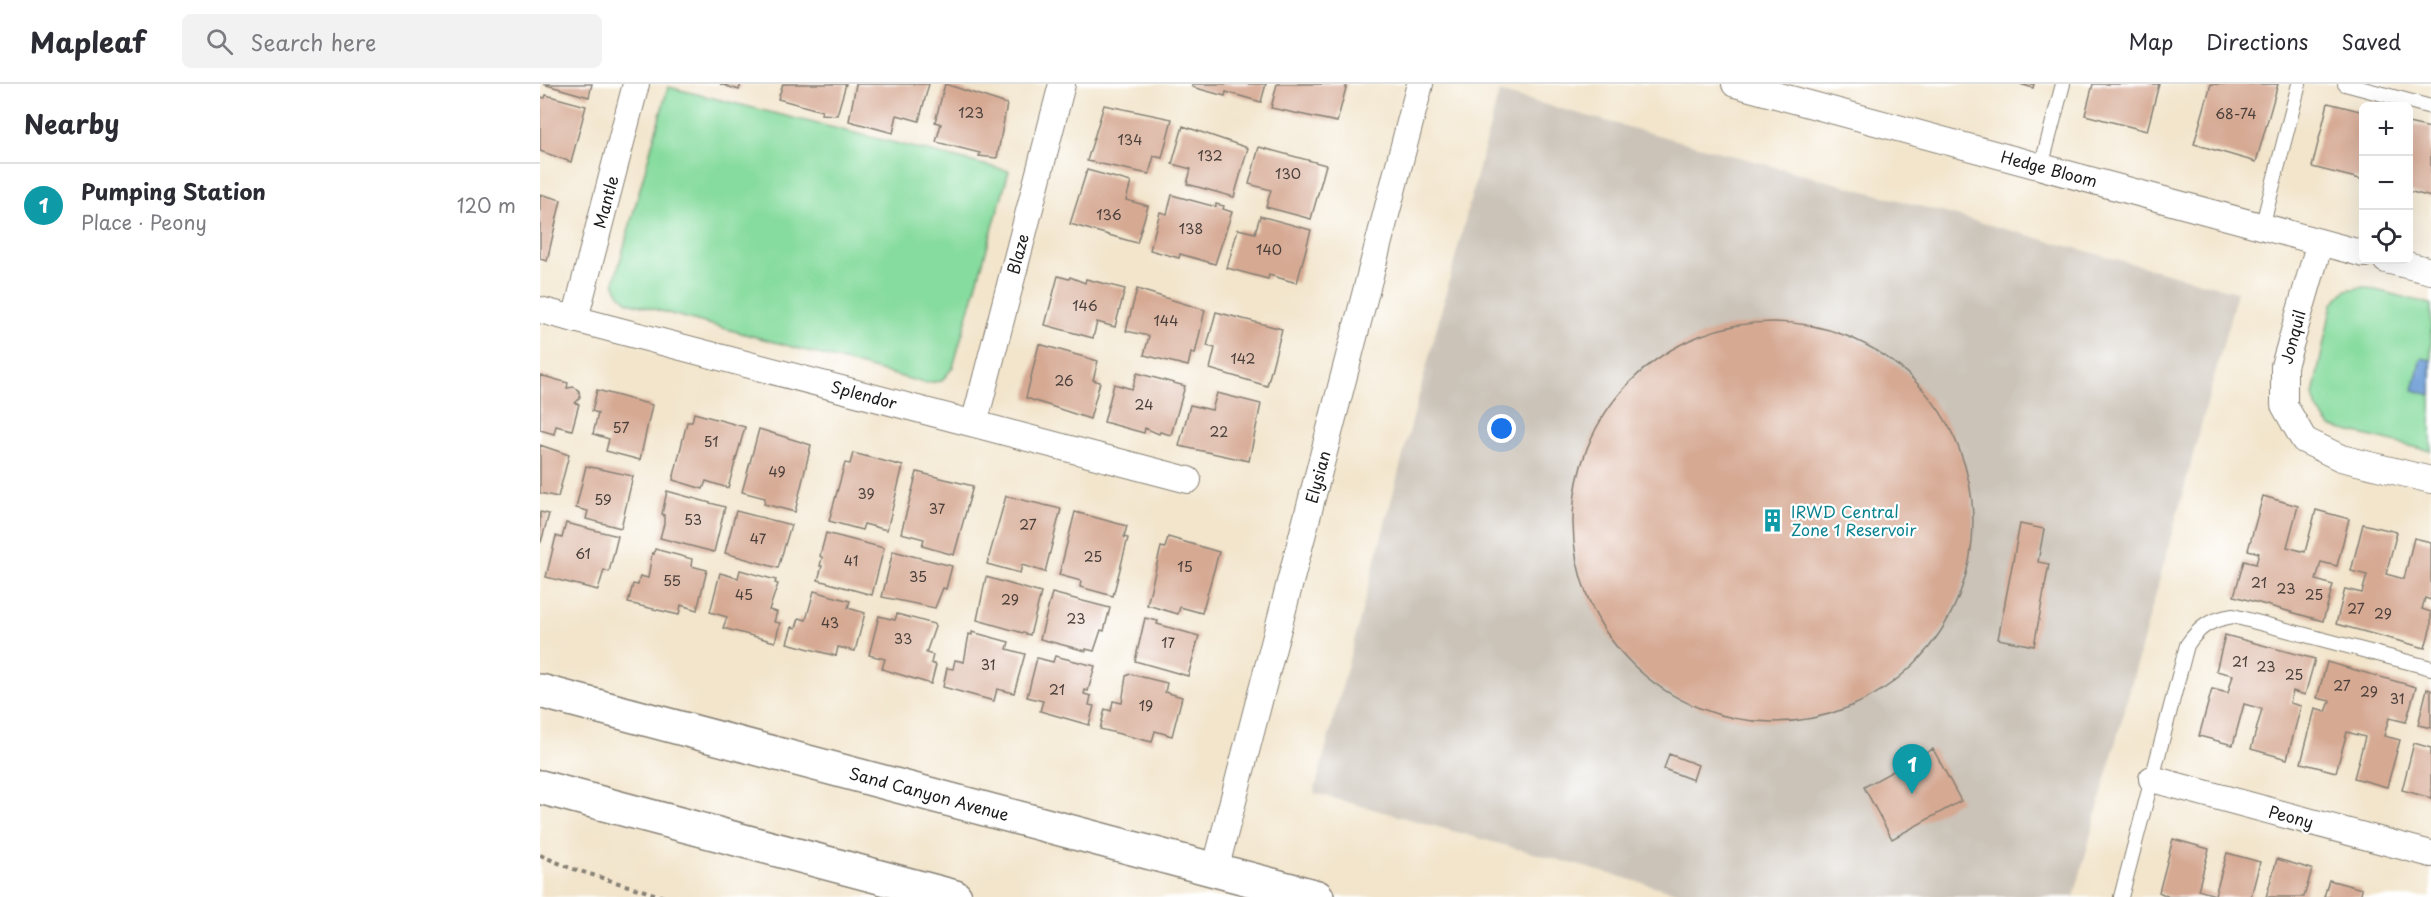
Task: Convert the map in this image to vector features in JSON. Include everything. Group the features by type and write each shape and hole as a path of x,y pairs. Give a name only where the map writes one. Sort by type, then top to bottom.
{"main road":[{"name":"Sand Canyon Avenue","path":"540,692 1317,897"},
{"path":"540,787 955,897"}],"street":[{"name":"Mantle","path":"575,320 636,84"},
{"name":"Blaze","path":"974,424 1062,84"},
{"name":"Elysian","path":"1215,870 1420,84"},
{"name":"Hedge Bloom","path":"1735,84 2359,253"},
{"name":"Jonquil","path":"2320,242 2284,366 2284,405 2304,440 2341,458 2431,480"},
{"path":"2401,264 2431,272"},
{"name":"Splendor","path":"540,310 1188,480"},
{"name":"Peony","path":"2152,779 2431,854"}],"lane":[{"path":"2041,167 2063,84"},
{"path":"2262,226 2299,84"},
{"path":"2345,84 2431,107"},
{"path":"2121,897 2187,645 2197,631 2210,620 2233,616 2431,668"}],"path":[{"path":"540,855 570,868 664,897"}],"shaded area":[{"path":"1499,92 2237,292 2074,897 1694,897 1314,793"}],"green space":[{"path":"668,87 1009,171 953,367 942,381 924,383 628,302 620,295 614,283"},
{"path":"2364,287 2431,304 2431,451 2331,427 2317,409 2313,395 2332,304 2346,290"}],"water":[{"path":"2421,358 2431,360 2431,395 2413,390"}],"building":[{"path":"543,84 592,84 589,97"},
{"path":"720,84 741,84 739,90"},
{"path":"783,84 846,84 837,115 821,114 822,111 778,99"},
{"path":"856,84 929,84 919,121 897,115 893,133 849,121"},
{"path":"945,84 1007,104 997,158 979,156 980,153 936,142 941,124 935,122"},
{"path":"1192,84 1266,84 1261,102 1226,92 1225,96 1192,87"},
{"path":"1277,84 1347,84 1337,122 1271,108"},
{"path":"2020,84 2034,84 2033,88"},
{"path":"2093,84 2159,84 2147,131 2085,115"},
{"path":"2211,84 2278,84 2256,162 2194,144"},
{"path":"546,95 586,106 571,162 540,151 540,97 545,98"},
{"path":"2328,103 2359,111 2359,179 2312,167"},
{"path":"1104,105 1172,119 1162,158 1154,156 1149,174 1087,161"},
{"path":"2413,124 2431,128 2431,197 2413,192"},
{"path":"1183,126 1248,148 1234,197 1187,184 1191,169 1172,164"},
{"path":"1259,147 1326,165 1311,219 1266,207 1271,190 1249,184"},
{"path":"1087,170 1131,182 1126,200 1148,206 1137,243 1070,224"},
{"path":"540,194 561,200 547,261 540,259"},
{"path":"1172,195 1216,207 1216,204 1224,206 1223,209 1232,212 1215,264 1180,254 1179,258 1150,250 1160,212 1167,214"},
{"path":"1260,216 1311,230 1297,283 1269,275 1268,279 1227,268 1238,229 1255,233"},
{"path":"1058,276 1069,279 1070,277 1085,283 1086,279 1125,289 1115,327 1097,322 1093,338 1045,325"},
{"path":"1137,289 1205,310 1195,354 1191,353 1188,366 1144,355 1149,336 1126,331"},
{"path":"1216,312 1282,329 1267,386 1210,369 1215,348 1207,346"},
{"name":"IRWD Central Zone 1 Reservoir","path":"1773,322 1812,326 1850,337 1884,356 1915,380 1939,411 1958,445 1969,483 1973,522 1969,561 1958,599 1939,633 1915,664 1884,688 1850,707 1812,718 1773,722 1734,718 1696,707 1662,688 1631,664 1607,633 1588,599 1577,561 1573,522 1577,483 1588,445 1607,411 1631,380 1662,356 1696,337 1734,326"},
{"path":"1039,344 1098,361 1093,380 1100,382 1090,419 1026,398"},
{"path":"1137,373 1185,386 1171,435 1160,432 1159,434 1145,428 1144,433 1104,422 1114,384 1132,389"},
{"path":"540,375 568,383 567,388 574,387 579,391 580,398 575,403 579,404 572,430 556,426 554,434 540,430"},
{"path":"597,390 652,405 640,460 606,451 609,439 593,434 598,413 592,411"},
{"path":"1217,393 1261,404 1249,461 1179,446 1190,405 1212,410"},
{"path":"694,413 745,427 728,488 706,481 703,489 673,480 687,422 692,422"},
{"path":"759,429 811,445 795,512 764,504 765,498 742,492"},
{"path":"540,445 569,455 558,497 540,493"},
{"path":"853,453 903,466 887,530 864,524 862,530 829,521 845,463 850,464"},
{"path":"586,466 633,476 621,528 586,519 588,511 576,508"},
{"path":"917,472 973,486 954,555 922,546 924,539 901,533"},
{"path":"667,491 725,507 714,552 660,538 664,524 662,514"},
{"path":"1006,496 1061,509 1045,572 1022,565 1020,573 987,564"},
{"path":"2263,496 2298,506 2287,547 2305,552 2316,510 2349,519 2337,566 2321,562 2316,580 2333,585 2323,621 2234,596 2244,561 2256,564 2259,553 2248,550"},
{"path":"736,511 791,525 778,568 725,553"},
{"path":"540,512 549,514 541,542 540,541"},
{"path":"1075,512 1127,526 1124,537 1128,538 1113,596 1080,587 1081,581 1059,575"},
{"path":"566,523 618,536 609,572 604,570 598,590 546,577 556,536 562,538"},
{"path":"2020,524 2044,529 2038,562 2049,564 2034,646 1998,639"},
{"path":"2363,524 2397,532 2386,574 2404,579 2414,538 2431,542 2431,600 2425,598 2422,609 2431,612 2431,626 2425,648 2336,624 2345,589 2362,593 2367,575 2351,571"},
{"path":"826,533 884,548 872,595 818,580 822,566 820,566 822,557 820,556"},
{"path":"1168,537 1219,552 1202,613 1180,607 1178,614 1147,605 1161,547 1165,548"},
{"path":"655,549 692,559 691,566 707,570 697,610 681,605 679,615 628,603 633,584 638,585 640,576 648,578 652,553 654,554"},
{"path":"893,551 952,566 946,589 943,588 935,608 882,597"},
{"path":"740,570 776,580 775,583 778,584 769,610 777,612 774,622 780,623 775,642 723,628 727,617 710,612 720,573 738,578"},
{"path":"986,577 1041,593 1030,635 977,620"},
{"path":"814,591 850,601 848,608 865,613 855,651 838,647 836,656 787,643 792,627 796,628 799,618 806,620"},
{"path":"1052,593 1110,608 1104,631 1101,630 1094,651 1040,639"},
{"path":"897,614 934,624 926,653 933,655 931,663 936,665 931,684 882,669 885,659 869,655 879,616 895,620"},
{"path":"1145,618 1158,621 1157,624 1199,636 1188,676 1135,661"},
{"path":"972,632 1009,642 1007,649 1025,654 1014,693 997,689 994,701 943,687 947,668 953,669 955,660 964,662 969,634 972,635"},
{"path":"2225,635 2315,659 2305,695 2293,691 2290,703 2301,706 2287,759 2251,749 2262,709 2244,704 2233,745 2199,736 2212,689 2228,693 2233,675 2216,671"},
{"path":"1055,656 1095,666 1088,691 1085,690 1084,694 1091,696 1089,705 1094,706 1089,725 1040,711 1043,701 1027,697 1037,658 1053,662"},
{"path":"2327,662 2416,687 2406,722 2389,718 2384,736 2400,740 2387,787 2354,778 2365,737 2347,732 2336,772 2301,763 2315,709 2326,712 2330,701 2317,698"},
{"path":"1130,674 1167,683 1165,692 1182,697 1172,736 1155,731 1152,742 1100,729 1105,709 1111,711 1113,701 1122,703 1126,676"},
{"path":"2427,689 2431,690 2431,728 2418,725"},
{"path":"2414,743 2431,748 2431,798 2402,790"},
{"path":"1933,749 1961,801 1892,839 1864,787"},
{"path":"1669,754 1698,765 1693,780 1664,769"},
{"path":"2173,839 2209,849 2198,890 2215,895 2227,853 2260,862 2251,897 2169,897 2159,892"},
{"path":"2277,859 2312,869 2304,897 2266,897"},
{"path":"2329,880 2362,889 2360,897 2324,897"}],"place":[{"name":"IRWD Central Zone 1 Reservoir","path":"1773,521"},
{"name":"Pumping Station","path":"1912,794"}]}
